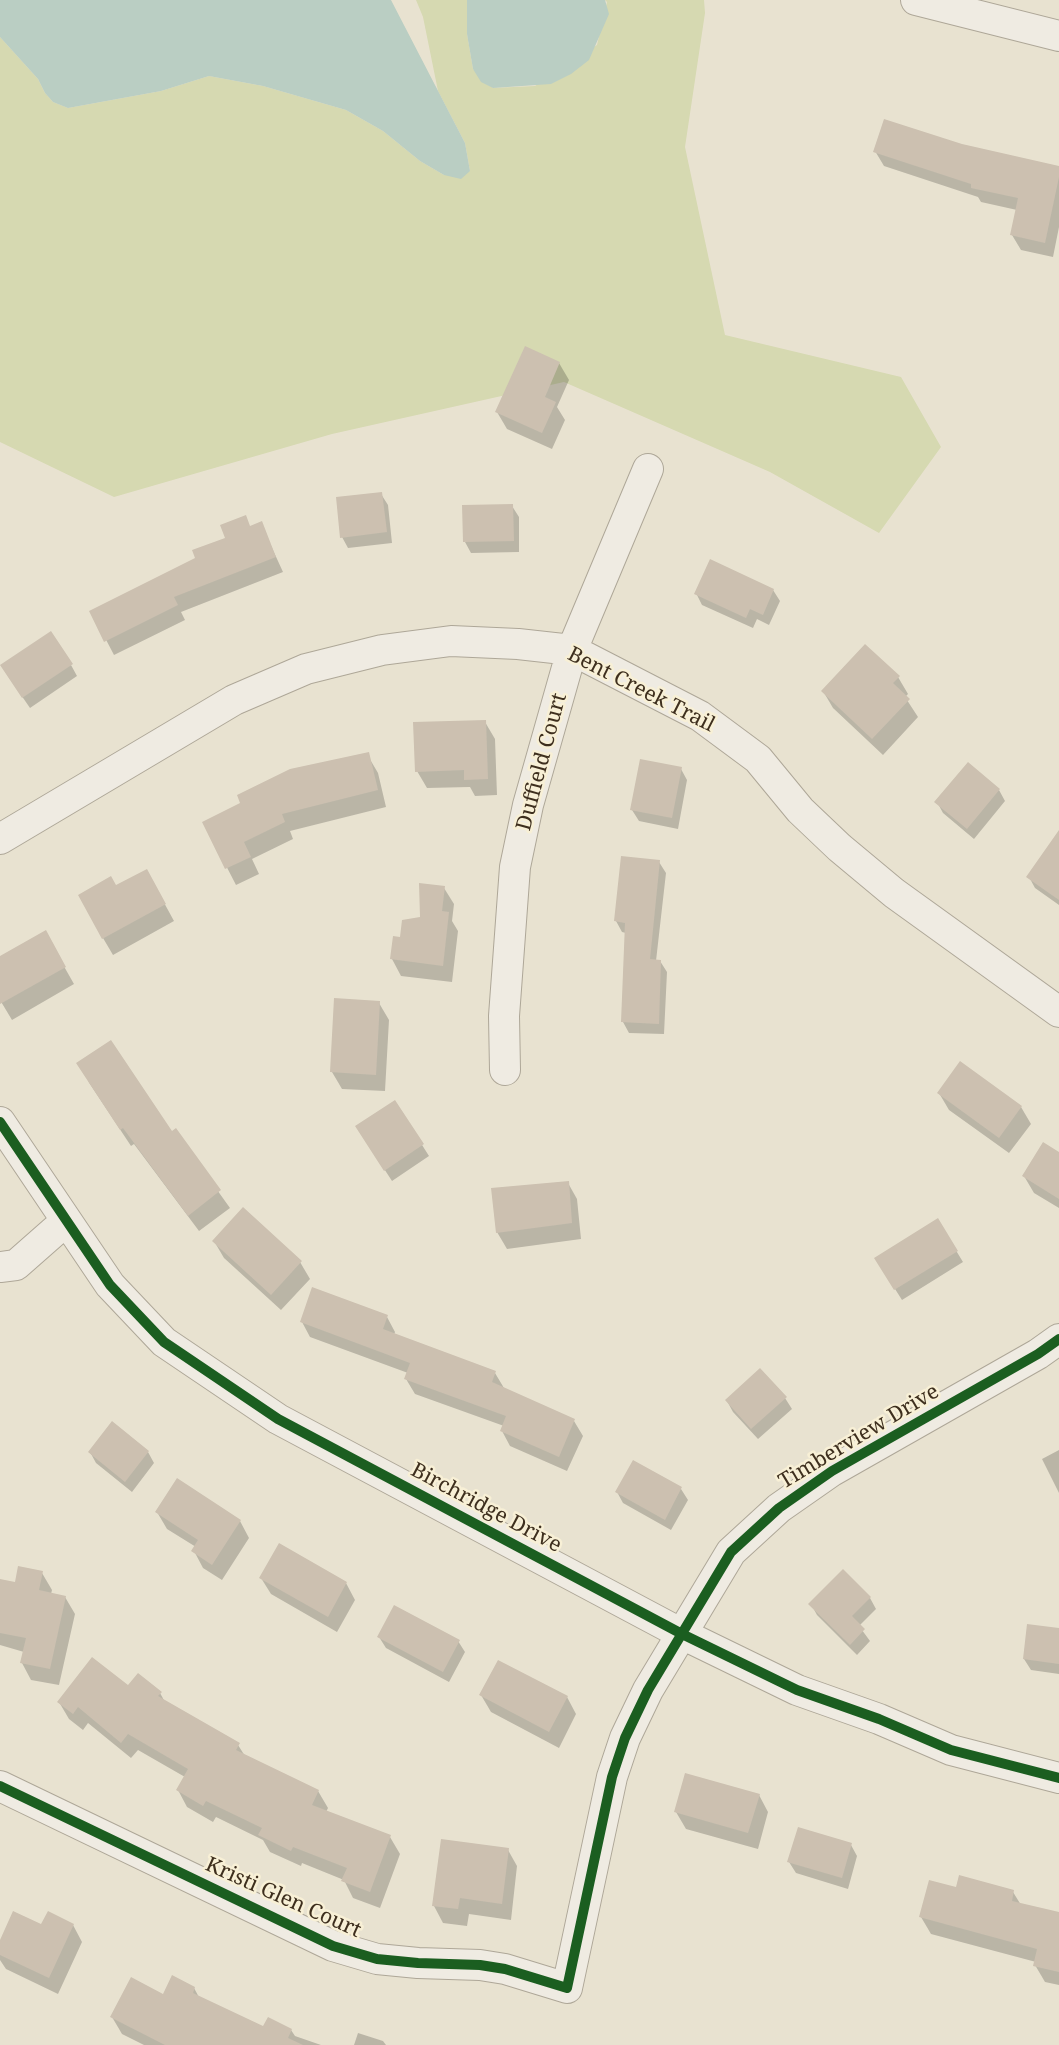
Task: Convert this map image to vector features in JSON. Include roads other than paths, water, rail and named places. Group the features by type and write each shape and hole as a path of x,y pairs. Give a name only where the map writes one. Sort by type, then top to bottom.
{"street":[{"path":"916,0 1059,36"},
{"name":"Duffield Court","path":"505,1070 504,1016 515,867 528,805 572,650 648,469"},
{"name":"Bent Creek Trail","path":"0,839 234,700 306,669 382,650 451,641 572,650 700,716 758,759 800,810 840,848 894,893 1059,1012"},
{"name":"Birchridge Drive","path":"0,1122 110,1285 164,1342 267,1411 682,1634 797,1690 951,1750 1059,1778"},
{"path":"0,1267 16,1265 66,1222"},
{"name":"Timberview Drive","path":"567,1988 612,1777 625,1738 648,1690 731,1552 779,1508 832,1471 1038,1354 1059,1339"},
{"name":"Kristi Glen Court","path":"0,1786 333,1946 377,1959 505,1969 567,1988"}]}
